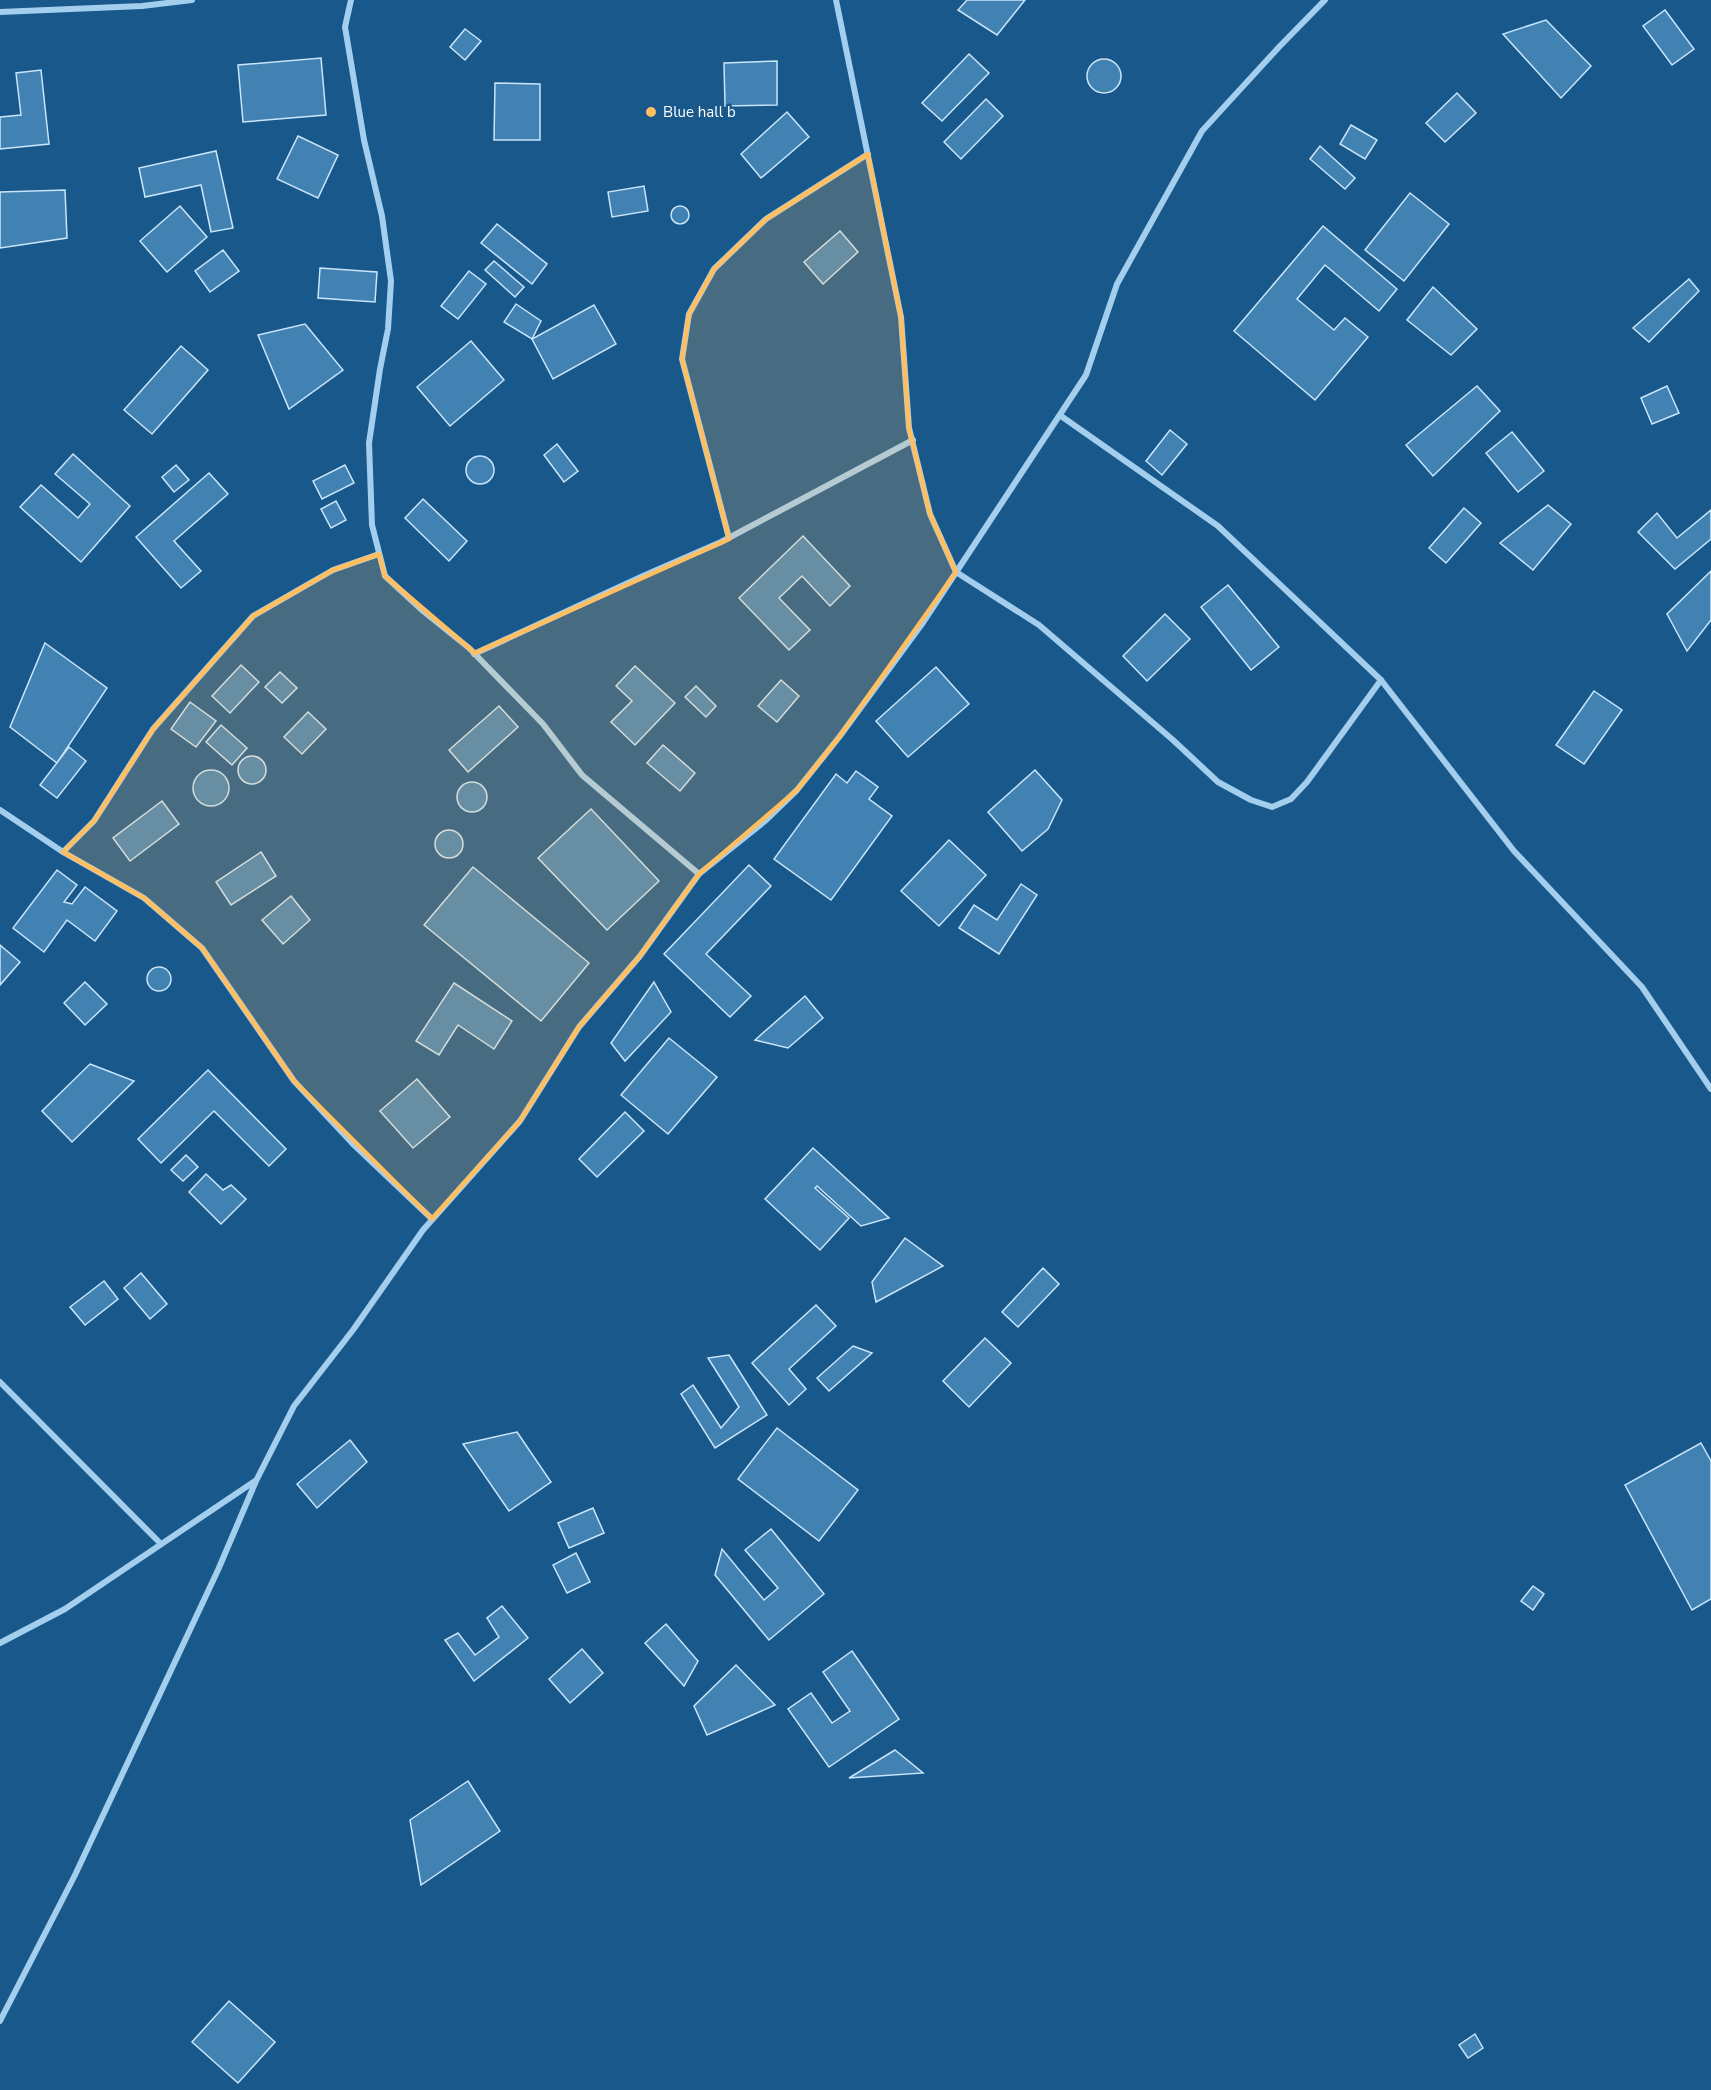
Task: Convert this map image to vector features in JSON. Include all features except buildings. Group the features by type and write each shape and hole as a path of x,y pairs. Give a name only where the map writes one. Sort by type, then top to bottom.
{"street":[{"path":"0,12 142,6 192,0"},
{"path":"351,0 345,27 364,140 382,216 391,281 388,329 369,443 372,525 385,576 474,654 543,724 582,775 699,874"},
{"path":"836,0 901,317 909,428 930,514 956,572 1039,625 1173,740 1218,782 1251,800 1272,807 1291,799 1307,782 1381,680"},
{"path":"0,2021 3,2004 75,1875 218,1570 256,1481 294,1406 432,1219 520,1121 579,1027 640,956 699,874 765,821 797,790 847,727 922,624 1086,375 1117,285 1202,131 1325,0"},
{"path":"729,538 682,359 689,314 714,269 766,219 868,154"},
{"path":"1061,416 1218,526 1381,680 1514,851 1642,987 1711,1089"},
{"path":"474,654 729,538 913,440"},
{"path":"63,852 94,821 153,729 253,616 333,570 379,554"},
{"path":"0,810 63,852 144,898 202,948 294,1082 353,1144 432,1219"},
{"path":"0,1382 161,1544"},
{"path":"0,1643 65,1609 256,1481"}],"highlighted area":[{"path":"868,154 901,317 909,428 930,514 956,572 840,736 797,790 699,874 640,956 579,1027 520,1121 432,1219 294,1081 202,948 144,898 63,852 94,821 153,729 253,616 333,570 379,554 385,576 475,653 729,539 682,359 689,314 714,269 766,219"}],"place":[{"name":"Blue hall b","path":"651,112"}]}
